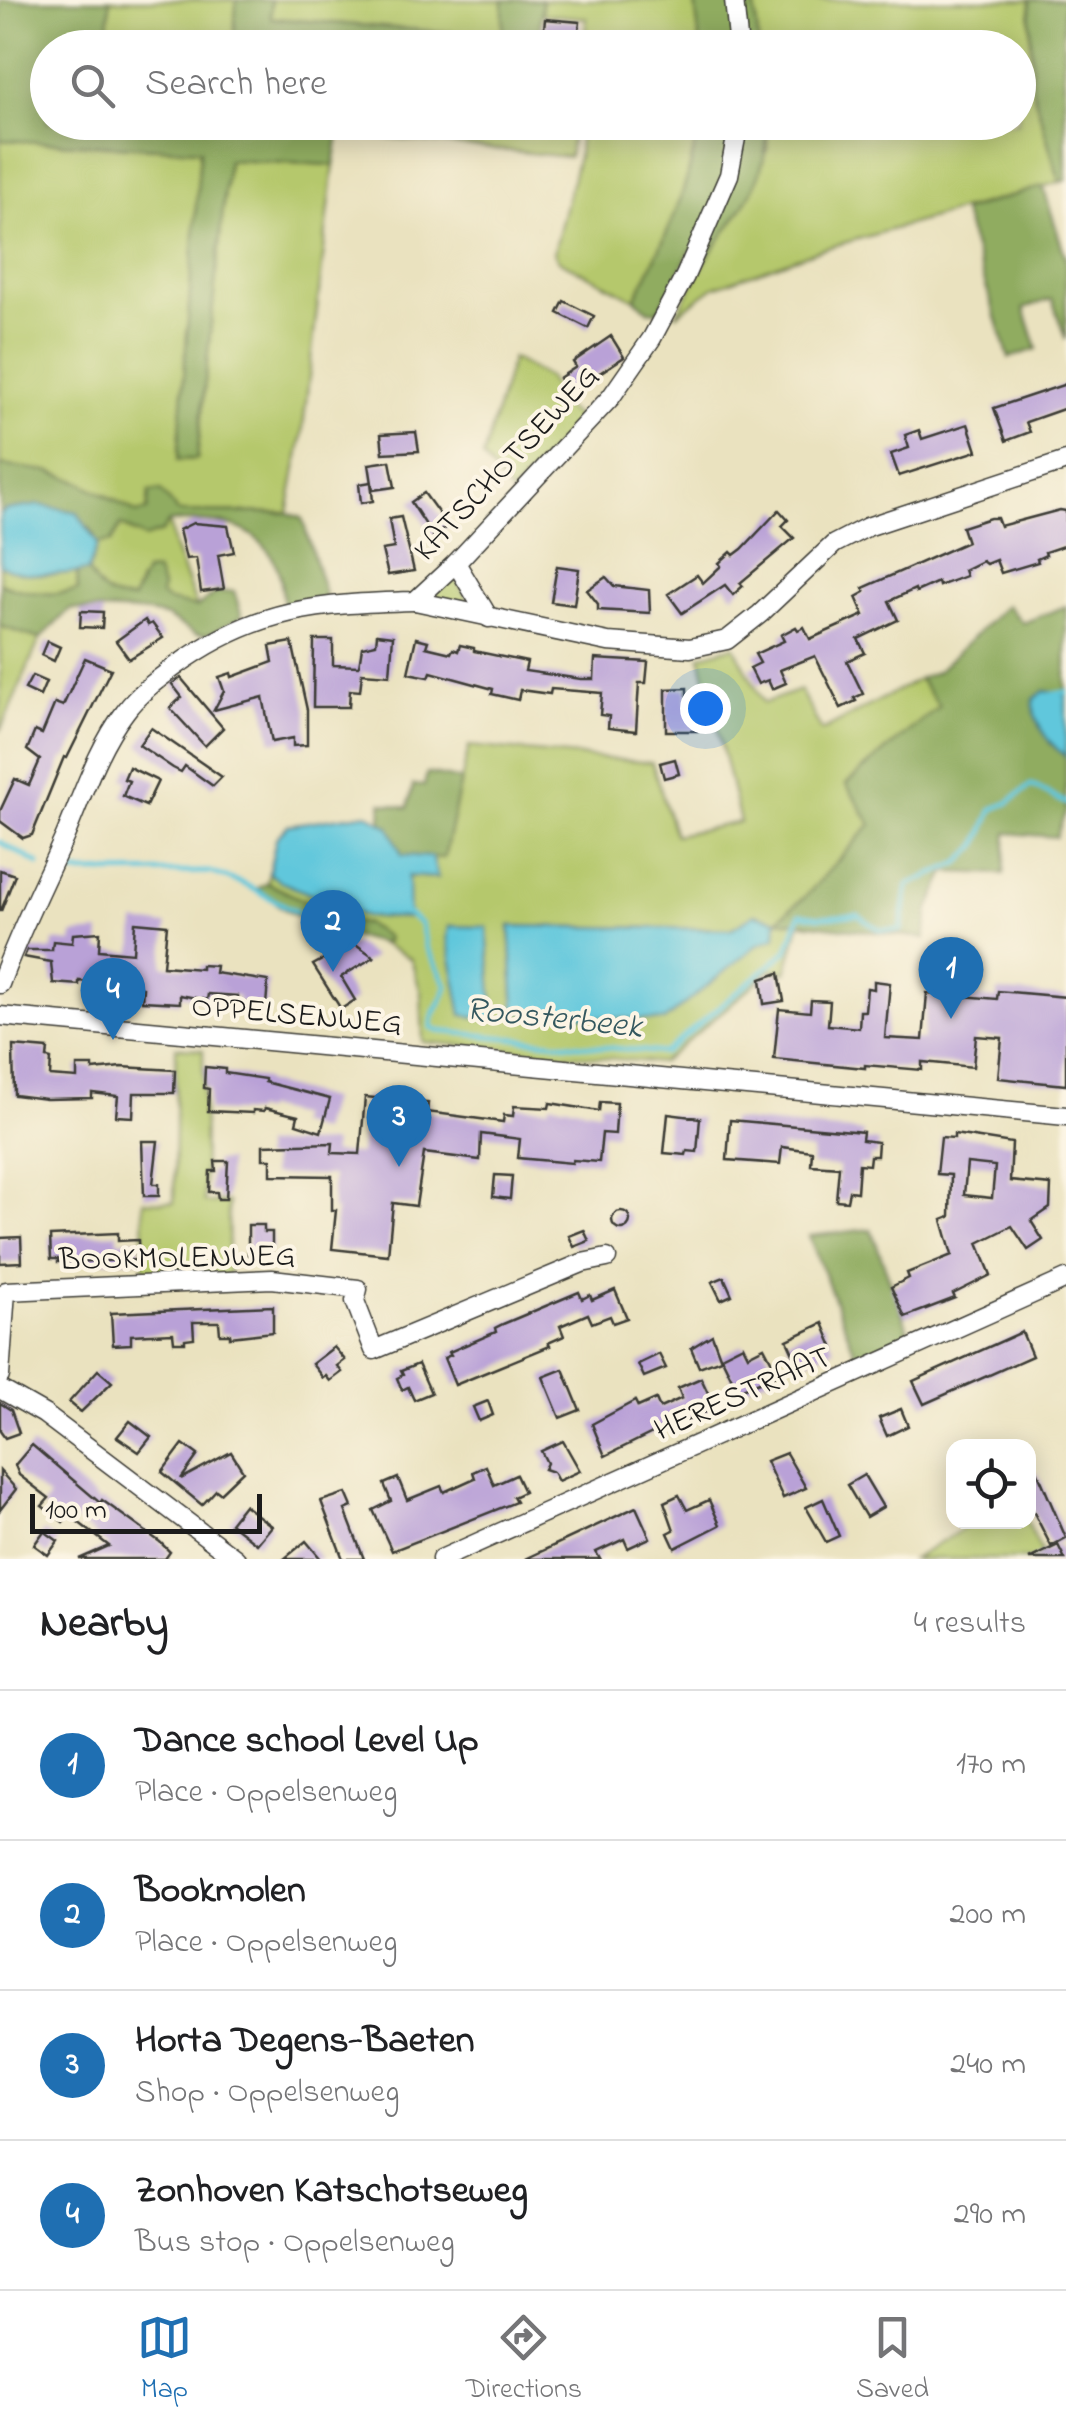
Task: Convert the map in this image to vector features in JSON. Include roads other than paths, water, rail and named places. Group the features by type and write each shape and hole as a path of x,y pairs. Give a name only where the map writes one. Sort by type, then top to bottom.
{"street":[{"path":"734,0 736,30"},
{"name":"KATSCHOTSEWEG","path":"0,984 96,764 124,712 154,682 197,651 270,616 328,604 416,601 456,564 611,396 652,338 685,276 729,176 736,140"},
{"path":"416,601 608,642 690,648 728,640 834,544 867,528 1066,461"},
{"path":"456,564 489,618"},
{"name":"OPPELSENWEG","path":"0,1016 1066,1116"},
{"name":"BOOKMOLENWEG","path":"0,1376 6,1291 272,1279 358,1289 356,1301 374,1350 582,1263 608,1258"},
{"name":"HERESTRAAT","path":"441,1559 1066,1279"},
{"path":"0,1390 44,1414 236,1559"}],"water":[{"path":"39,505 77,512 98,544 88,571 31,574 0,565 0,515 5,510"},
{"path":"1044,691 1066,695 1066,757 1048,739 1035,716 1034,699"},
{"path":"367,813 389,827 402,855 432,857 438,878 408,876 409,918 366,917 281,882 269,873 276,838 288,825"},
{"path":"755,914 777,920 776,937 758,944 664,1021 515,1012 510,926 731,929"},
{"path":"449,926 487,927 494,1020 462,1015 447,937"}],"waterway":[{"name":"Roosterbeek","path":"1050,695 1066,692"},
{"name":"Roosterbeek","path":"404,911 421,924 426,947 447,985 432,1028 664,1053 787,951 800,914 858,915 880,930 901,930 908,885 959,863 977,846 993,809 1031,785 1066,803"},
{"name":"Roosterbeek","path":"0,842 39,864"},
{"name":"Roosterbeek","path":"61,873 210,872 242,883 320,924 327,898"}],"place":[{"name":"Bookmolen","path":"333,972"},
{"name":"Dance school Level Up","path":"951,1019"},
{"name":"Zonhoven Katschotseweg","path":"113,1040"},
{"name":"Horta Degens-Baeten","path":"399,1167"}]}
